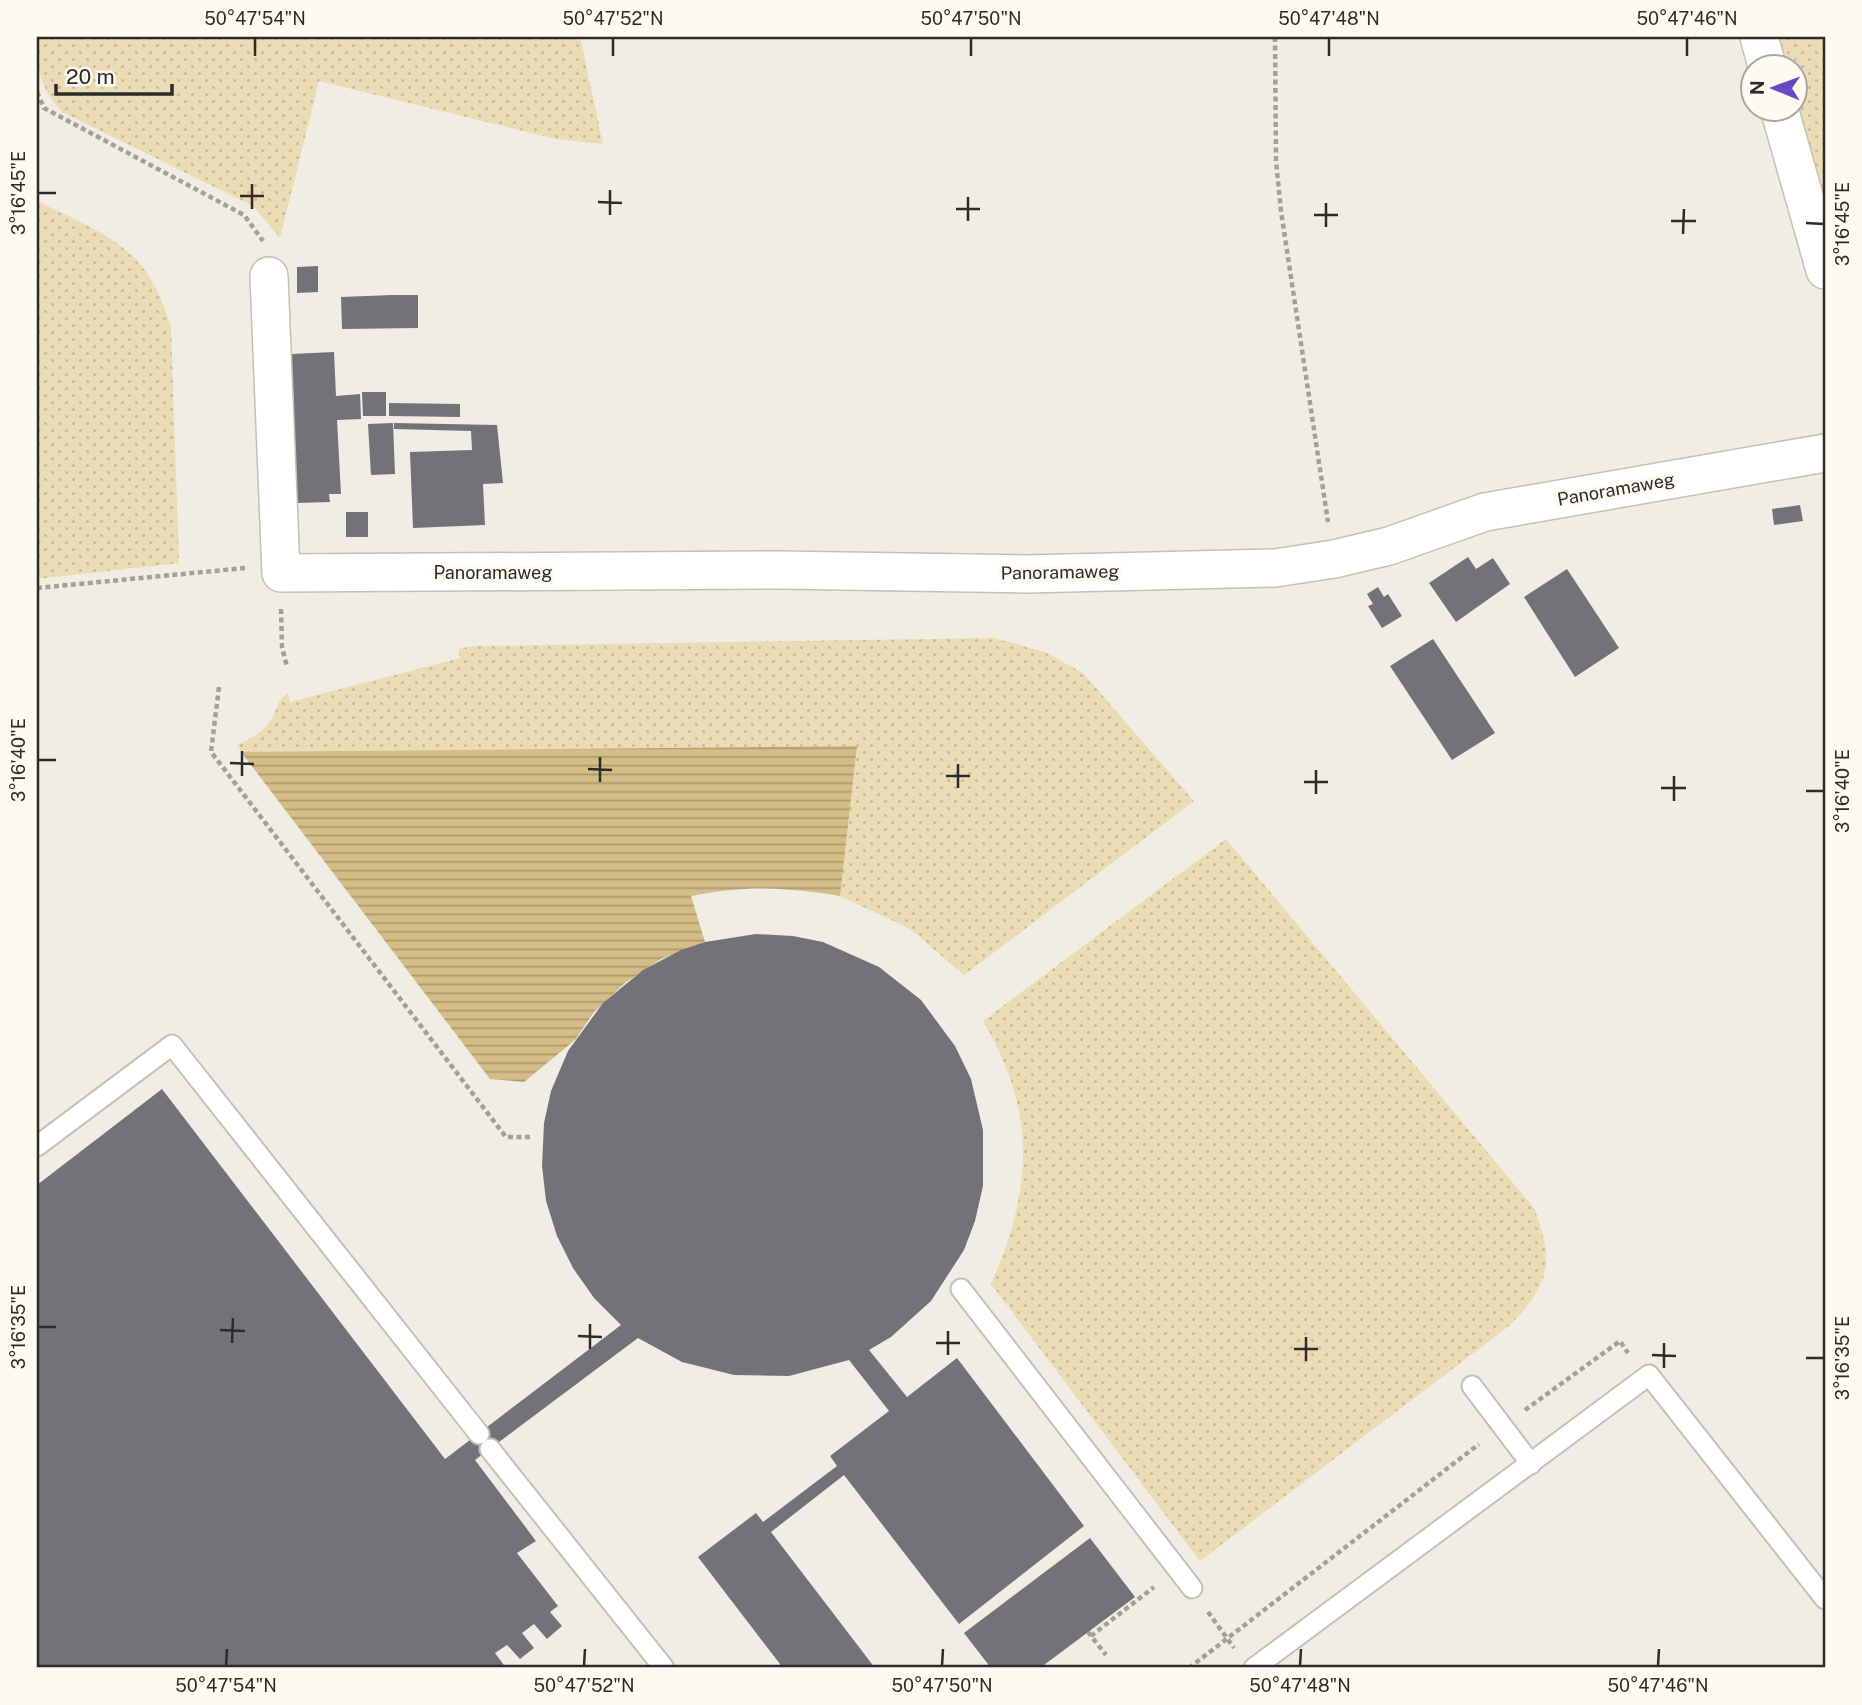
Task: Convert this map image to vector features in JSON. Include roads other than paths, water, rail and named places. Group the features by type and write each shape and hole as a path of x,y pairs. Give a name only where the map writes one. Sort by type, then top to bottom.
{"street":[{"path":"1783,122 1825,270"},
{"name":"Panoramaweg","path":"269,276 281,573 779,570 1041,573 1275,568 1334,559 1389,546 1485,512 1825,453"}],"lane":[{"path":"37,1146 172,1045 664,1668"},
{"path":"961,1290 1192,1588"},
{"path":"1248,1663 1531,1464 1649,1375 1825,1599"},
{"path":"1472,1386 1531,1464"}]}
